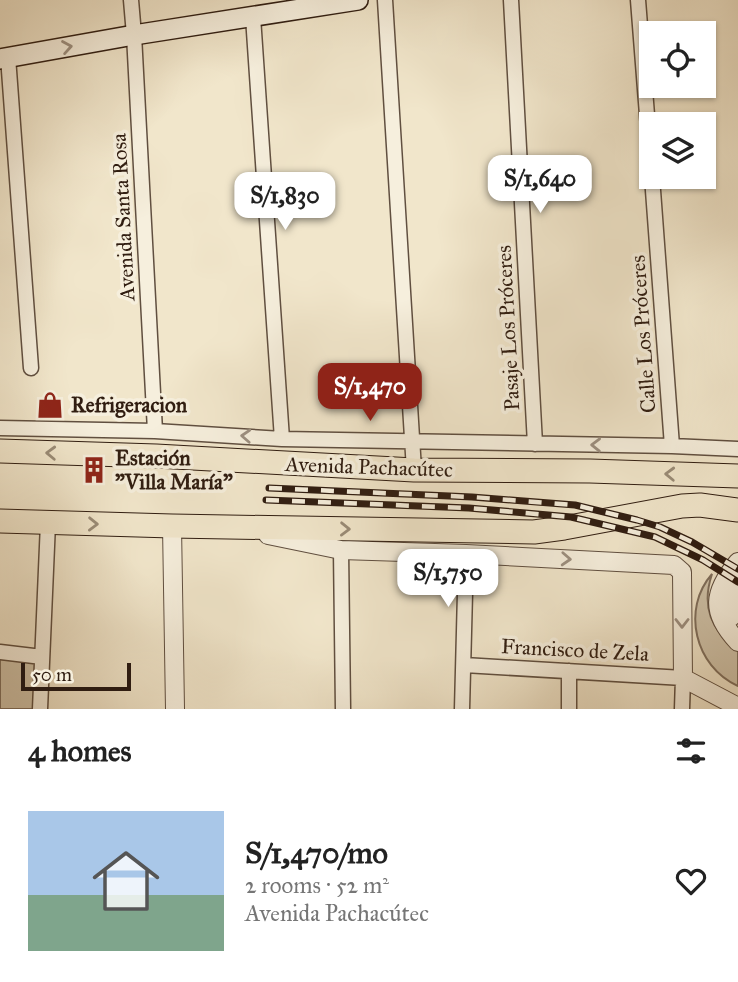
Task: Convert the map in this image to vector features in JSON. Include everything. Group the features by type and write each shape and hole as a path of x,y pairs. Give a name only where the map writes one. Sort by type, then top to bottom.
{"main road":[{"path":"4,58 358,0"},
{"name":"Avenida Pachacútec","path":"0,451 156,456 414,470 590,471 738,476"},
{"path":"0,522 534,532 682,506 700,505 738,510"}],"street":[{"name":"Avenida Santa Rosa","path":"131,0 155,431"},
{"path":"384,0 414,470"},
{"name":"Pasaje Los Próceres","path":"511,0 535,444"},
{"path":"638,0 647,112"},
{"path":"253,17 282,439"},
{"path":"4,58 31,368"},
{"name":"Calle Los Próceres","path":"653,189 673,446"},
{"name":"Avenida Pachacútec","path":"0,428 155,431 282,439 738,449"},
{"path":"40,709 48,523"},
{"path":"172,526 176,709"},
{"path":"230,527 341,550 674,565 682,572 682,709"},
{"path":"341,550 343,709"},
{"path":"462,709 466,554"},
{"path":"738,562 722,584 718,599 722,621 738,642"},
{"path":"738,584 729,608 738,629"},
{"path":"0,652 43,657"},
{"name":"Francisco de Zela","path":"464,665 682,678"},
{"path":"569,671 569,709"},
{"path":"682,678 738,706"}],"shaded area":[{"path":"712,574 708,607 721,635 738,651 738,686 723,677 711,665 697,636 697,604 702,588"},
{"path":"0,659 37,663 34,709 0,709"}],"railway":[{"path":"269,488 472,497 575,505 660,527 738,569"},
{"path":"266,500 469,508 571,517 655,537 703,560 738,582"}],"place":[{"name":"Refrigeracion","path":"50,405"},
{"name":"Estación \"Villa María\"","path":"94,470"}]}
